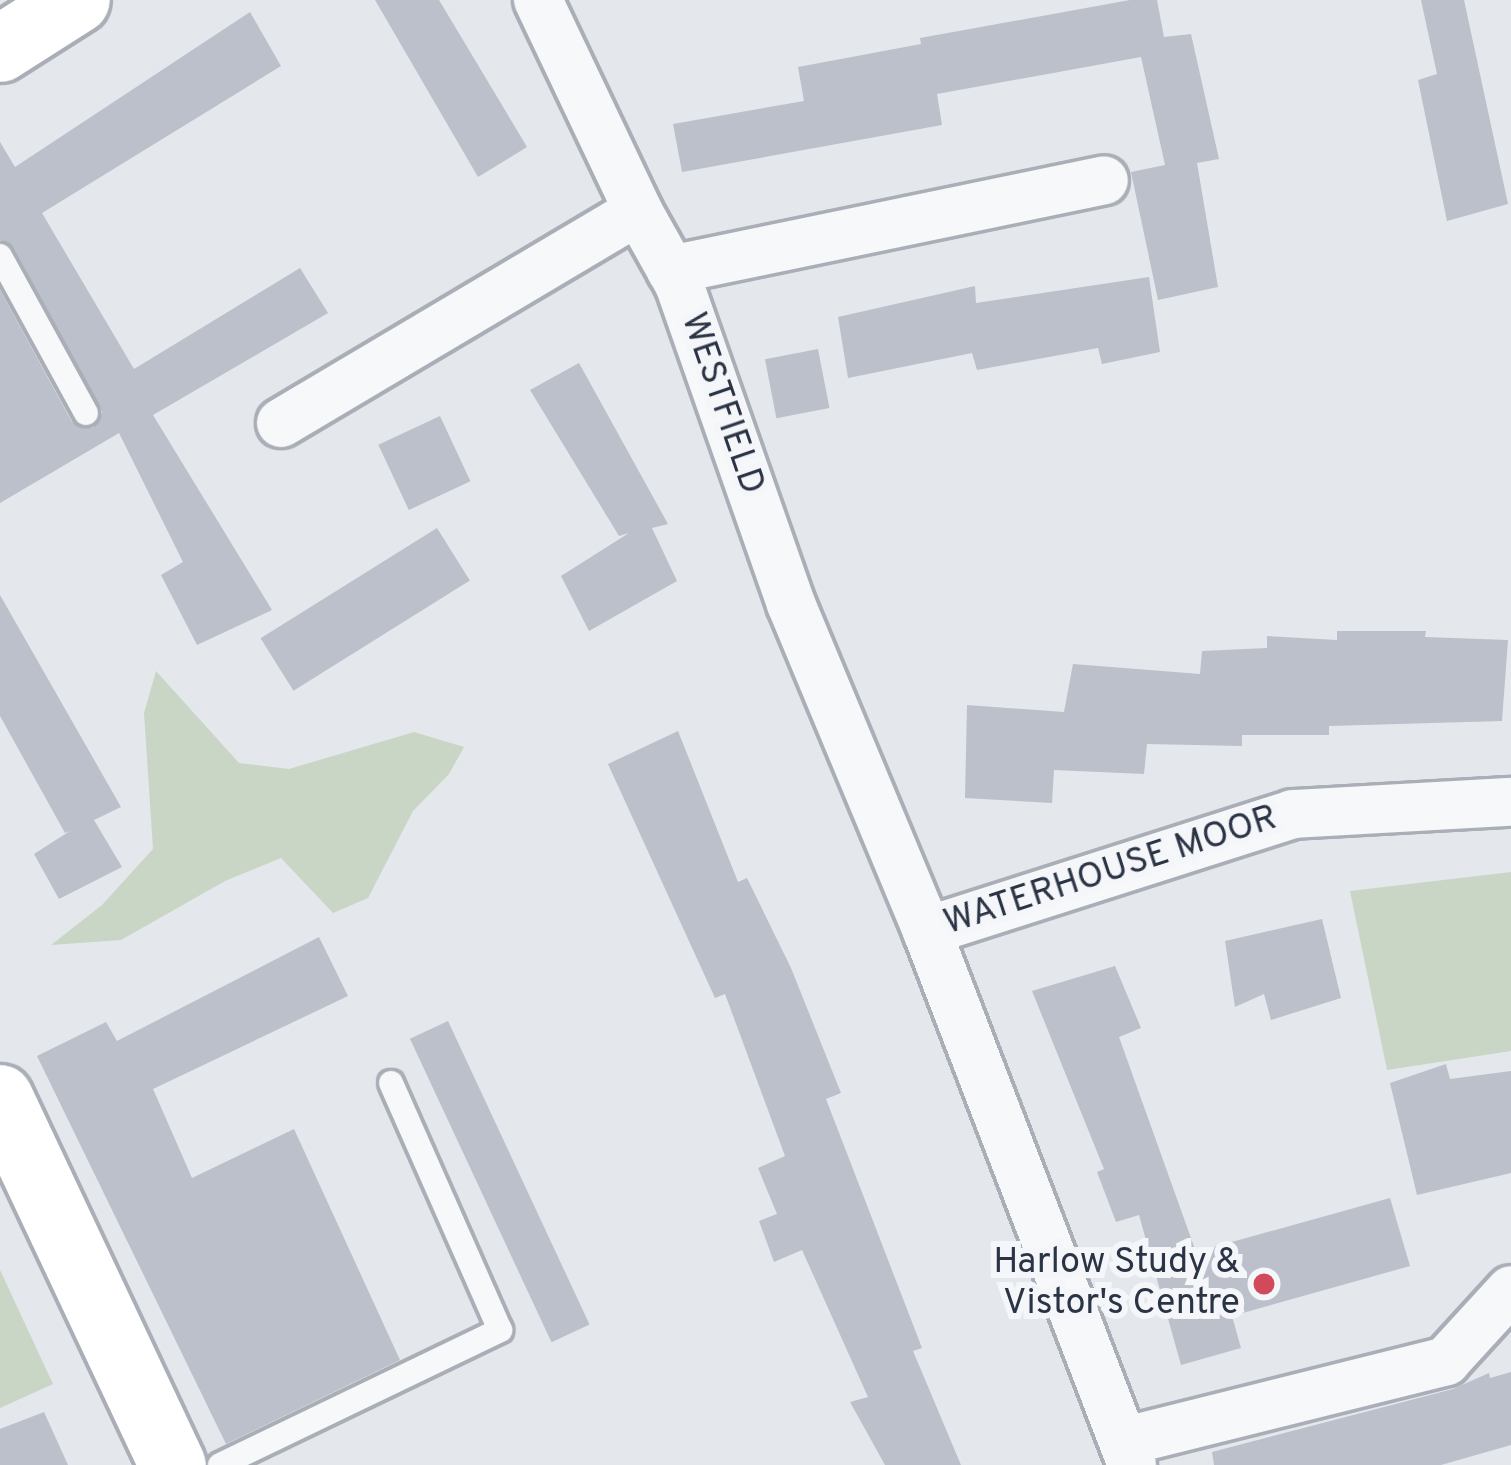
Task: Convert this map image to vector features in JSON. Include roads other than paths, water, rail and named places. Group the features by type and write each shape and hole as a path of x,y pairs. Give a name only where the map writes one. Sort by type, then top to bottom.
{"street":[{"path":"0,49 76,0"},
{"name":"WESTFIELD","path":"538,0 671,270 791,604"},
{"path":"671,270 1104,180"},
{"path":"281,423 638,211"},
{"name":"WATERHOUSE MOOR","path":"791,604 927,931 1129,1453"},
{"name":"WATERHOUSE MOOR","path":"927,931 1292,814 1511,802"},
{"path":"0,1098 173,1465"},
{"path":"1129,1453 1446,1361 1511,1290"}],"lane":[{"path":"0,256 86,413"},
{"path":"220,1465 500,1330 391,1083"}],"place":[{"name":"Harlow Study & Vistor's Centre","path":"1264,1284"}]}
